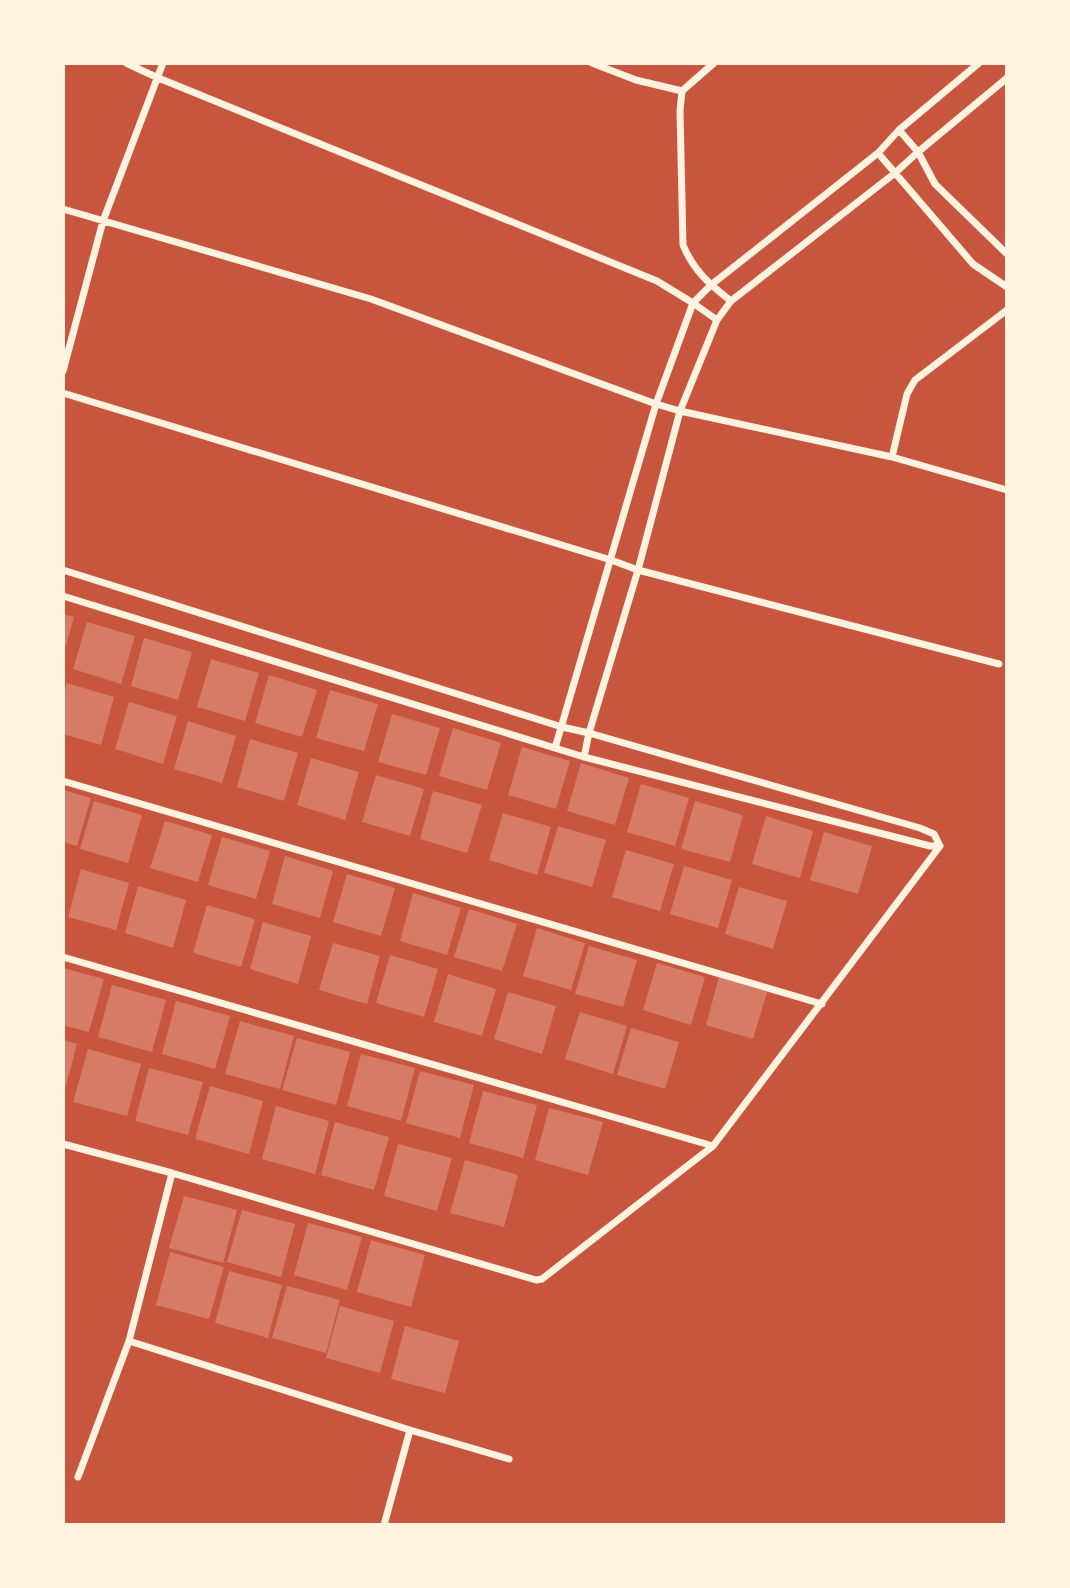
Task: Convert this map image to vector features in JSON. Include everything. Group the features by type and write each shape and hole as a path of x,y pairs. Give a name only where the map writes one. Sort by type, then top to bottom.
{"street":[{"path":"127,63 657,281 717,320"},
{"path":"63,372 103,221 163,63"},
{"path":"592,63 636,80 682,91"},
{"path":"714,63 682,91 680,111 683,245 696,270 731,301"},
{"path":"555,748 656,404 693,303 878,153 899,130 979,63"},
{"path":"584,757 680,411 717,320 731,301 895,173 1007,78"},
{"path":"899,130 918,152 935,184 1007,254"},
{"path":"878,153 973,264 1007,287"},
{"path":"63,209 371,299 656,404 892,457 1007,490"},
{"path":"892,457 907,394 915,380 1007,310"},
{"path":"63,393 638,570 999,663"},
{"path":"63,570 562,727 920,828 934,834 940,846"},
{"path":"63,596 584,757 930,846 940,846"},
{"path":"63,781 822,1004"},
{"path":"63,1144 172,1173 536,1280 542,1279 713,1146 940,846"},
{"path":"63,957 713,1146"},
{"path":"78,1477 129,1341 172,1173"},
{"path":"129,1341 509,1459"},
{"path":"384,1525 410,1430"}],"building":[{"path":"63,614 74,617 64,652 63,652"},
{"path":"87,622 135,636 121,684 73,669"},
{"path":"144,638 192,652 178,700 131,686"},
{"path":"211,659 259,673 245,721 197,707"},
{"path":"269,675 317,690 302,737 255,723"},
{"path":"67,683 114,697 101,745 63,734 63,696"},
{"path":"330,690 378,704 364,751 316,738"},
{"path":"129,702 177,716 163,764 115,749"},
{"path":"392,714 440,728 426,775 378,762"},
{"path":"188,721 236,736 222,783 174,769"},
{"path":"453,728 501,743 487,790 439,776"},
{"path":"250,739 298,753 284,801 237,787"},
{"path":"522,747 570,761 556,809 508,795"},
{"path":"311,758 359,772 345,820 297,805"},
{"path":"581,763 629,778 615,825 567,811"},
{"path":"376,775 424,789 410,836 362,822"},
{"path":"641,784 689,798 675,846 627,832"},
{"path":"63,790 91,798 77,846 63,842"},
{"path":"433,791 482,805 467,853 420,839"},
{"path":"94,801 142,815 128,863 80,849"},
{"path":"695,801 743,815 730,862 681,849"},
{"path":"503,813 551,827 537,875 489,860"},
{"path":"766,816 813,831 800,878 752,864"},
{"path":"165,821 212,835 198,882 150,868"},
{"path":"558,826 606,840 592,887 544,873"},
{"path":"824,832 872,846 858,894 810,880"},
{"path":"222,837 270,851 256,899 208,885"},
{"path":"626,850 674,864 660,911 612,897"},
{"path":"285,856 333,871 320,918 272,904"},
{"path":"684,866 732,880 718,928 670,914"},
{"path":"81,869 129,883 116,930 68,917"},
{"path":"347,874 395,888 381,936 333,922"},
{"path":"138,886 186,900 173,948 125,933"},
{"path":"739,887 787,901 773,949 725,934"},
{"path":"413,893 461,908 447,955 400,941"},
{"path":"207,905 255,919 241,967 193,953"},
{"path":"469,909 517,924 502,971 454,957"},
{"path":"263,922 311,936 298,984 250,969"},
{"path":"537,928 585,943 571,990 523,976"},
{"path":"333,943 380,956 367,1004 319,990"},
{"path":"589,946 637,960 623,1007 575,994"},
{"path":"390,955 438,969 424,1017 376,1003"},
{"path":"657,963 705,977 691,1025 643,1010"},
{"path":"63,968 104,979 89,1032 63,1025"},
{"path":"448,974 496,989 482,1036 434,1022"},
{"path":"719,977 767,992 753,1039 706,1025"},
{"path":"112,985 166,1000 152,1052 98,1037"},
{"path":"508,992 556,1006 542,1054 494,1039"},
{"path":"176,1001 230,1016 215,1069 162,1054"},
{"path":"580,1012 627,1026 613,1074 565,1059"},
{"path":"240,1021 294,1036 280,1089 225,1074"},
{"path":"631,1028 679,1042 665,1089 617,1075"},
{"path":"297,1038 350,1052 336,1105 282,1090"},
{"path":"63,1040 77,1044 64,1093 63,1093"},
{"path":"88,1049 141,1064 127,1116 73,1102"},
{"path":"361,1054 415,1068 401,1121 347,1106"},
{"path":"149,1068 203,1082 188,1135 135,1121"},
{"path":"420,1071 474,1085 460,1138 406,1123"},
{"path":"210,1086 263,1101 249,1154 195,1139"},
{"path":"483,1091 537,1105 523,1158 469,1143"},
{"path":"276,1106 329,1121 315,1174 262,1159"},
{"path":"549,1108 603,1122 588,1175 535,1160"},
{"path":"335,1122 389,1137 374,1190 321,1175"},
{"path":"398,1144 452,1158 437,1211 384,1196"},
{"path":"465,1160 518,1175 504,1227 450,1213"},
{"path":"184,1196 237,1210 223,1263 169,1248"},
{"path":"242,1210 295,1224 281,1277 227,1262"},
{"path":"308,1223 362,1237 347,1290 294,1275"},
{"path":"371,1240 425,1255 411,1307 357,1292"},
{"path":"170,1252 224,1267 209,1319 156,1305"},
{"path":"229,1271 282,1285 268,1338 215,1323"},
{"path":"287,1286 340,1300 326,1353 272,1338"},
{"path":"340,1306 394,1321 380,1373 326,1358"},
{"path":"405,1326 459,1341 445,1393 391,1379"}]}
